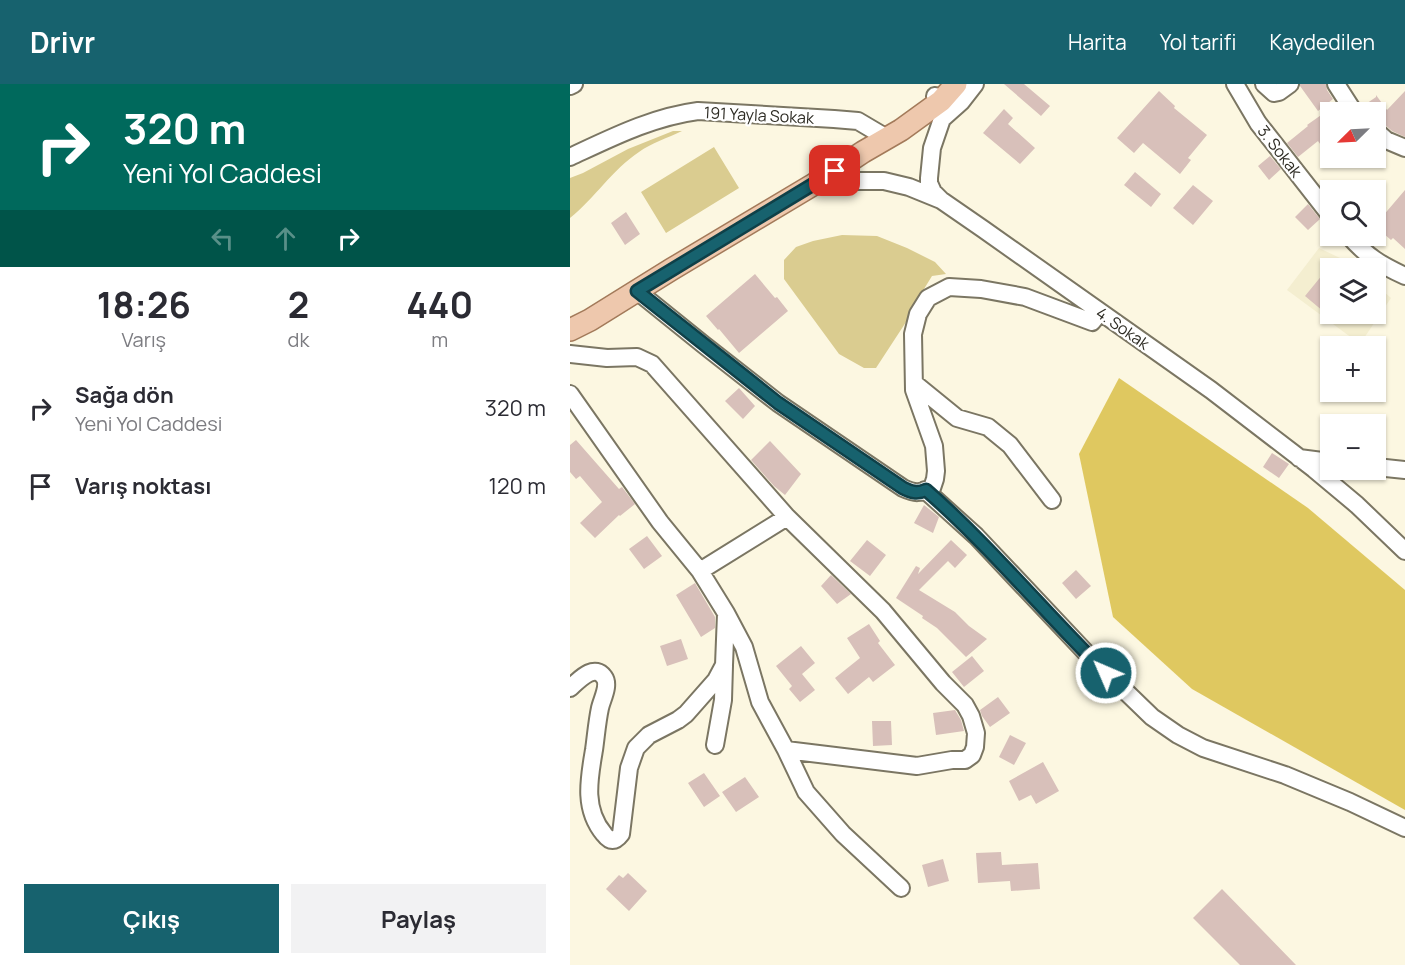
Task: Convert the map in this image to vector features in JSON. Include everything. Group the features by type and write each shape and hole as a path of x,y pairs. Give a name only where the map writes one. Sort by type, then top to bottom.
{"main road":[{"path":"570,320 585,314 814,178 901,130 941,100 956,84"},
{"path":"570,330 672,269 926,104 941,100"}],"street":[{"path":"940,200 933,192 929,178 941,100 961,102 975,84"},
{"name":"3. Sokak","path":"1235,84 1258,123 1320,202"},
{"path":"1264,84 1274,93 1290,84"},
{"path":"1336,84 1348,102"},
{"name":"191 Yayla Sokak","path":"570,157 637,127 681,113 698,111 858,121 880,134"},
{"path":"1386,140 1405,148"},
{"name":"4. Sokak","path":"814,178 884,181 909,187 940,200 1211,390 1357,505 1405,551"},
{"path":"1357,246 1385,267 1405,276"},
{"path":"637,291 778,403 903,488 920,493 932,488 936,471 934,447 914,390 913,334 918,314 928,298 949,287 981,289 1025,297 1092,322 1100,312"},
{"path":"570,354 607,358 638,357 652,364 787,517 883,611 943,683 965,705 976,733 972,755 965,760 917,766 786,750"},
{"path":"914,383 957,418 988,427 1003,439 1052,500"},
{"path":"570,394 726,613 744,647 760,702 806,792 843,834 901,888"},
{"path":"1298,458 1320,461"},
{"path":"1386,468 1405,470"},
{"path":"926,490 976,536 1083,650 1152,717 1178,735 1203,748 1285,775 1405,828"},
{"path":"699,572 787,517"},
{"path":"715,745 723,700 726,613"},
{"path":"570,688 591,672 597,671 604,676 607,683 600,707 588,788 589,806 594,818 602,832 613,841 621,834 629,768 636,748 649,735 686,714 716,680 724,665"}],"shaded area":[{"path":"673,131 682,131 649,146 629,159 570,218 570,178 628,149"},
{"path":"714,147 739,188 666,233 641,192"},
{"path":"842,235 877,236 935,262 946,274 932,276 908,319 876,368 864,368 839,354 784,279 784,260 796,247"},
{"path":"1319,248 1340,258 1320,258 1320,314 1287,290"},
{"path":"1386,294 1391,298 1386,305"},
{"path":"1333,324 1373,324 1365,336 1349,336"},
{"path":"1119,378 1308,508 1405,590 1405,810 1192,689 1113,617 1079,454"}],"building":[{"path":"1004,84 1024,84 1050,106 1041,116"},
{"path":"1300,84 1326,84 1333,99 1329,102 1320,102 1318,111"},
{"path":"1159,91 1175,106 1174,108 1207,135 1188,158 1191,160 1180,174 1143,143 1134,153 1117,138"},
{"path":"1405,91 1405,137 1386,126 1387,110"},
{"path":"1376,95 1381,102 1369,102 1376,97"},
{"path":"1004,109 1013,118 1008,124 1035,148 1020,164 983,133"},
{"path":"1320,116 1320,144 1318,141 1298,157 1287,143"},
{"path":"1270,156 1281,169 1269,180 1258,166"},
{"path":"1135,172 1161,194 1151,207 1124,185"},
{"path":"1193,185 1213,201 1193,225 1173,208"},
{"path":"1405,190 1405,249 1393,238 1391,240 1386,236 1386,212"},
{"path":"1308,204 1320,219 1308,230 1295,217"},
{"path":"626,212 640,234 625,245 611,223"},
{"path":"755,274 788,311 739,353 706,316"},
{"path":"1320,278 1320,309 1305,296"},
{"path":"739,388 755,406 743,419 725,401"},
{"path":"576,440 619,489 622,487 635,504 619,515 595,538 580,523 602,502 580,476 576,479 570,472 570,445"},
{"path":"770,441 801,474 785,495 751,460"},
{"path":"1272,453 1289,464 1279,478 1263,467"},
{"path":"924,505 939,517 933,533 914,523"},
{"path":"647,536 662,556 644,569 629,549"},
{"path":"867,540 886,555 870,576 850,561"},
{"path":"951,540 967,555 955,568 948,561 919,590 955,612 987,639 966,657 937,628 922,618 923,616 896,598 916,566 920,568 918,574"},
{"path":"1076,570 1091,586 1076,599 1062,583"},
{"path":"831,575 851,594 837,604 821,586"},
{"path":"695,583 715,617 715,628 701,637 676,595"},
{"path":"869,624 880,641 878,643 895,665 873,682 869,677 848,694 835,678 860,658 847,638"},
{"path":"681,639 688,659 667,666 660,646"},
{"path":"801,646 815,663 802,674 815,690 800,702 789,689 792,686 776,666"},
{"path":"972,656 984,671 964,687 952,672"},
{"path":"998,697 1010,713 990,727 980,710"},
{"path":"955,710 964,731 936,735 933,713"},
{"path":"872,721 891,721 892,745 873,746"},
{"path":"1010,735 1026,743 1014,765 999,757"},
{"path":"1043,762 1059,791 1036,804 1031,795 1019,801 1009,781"},
{"path":"704,773 720,796 704,807 688,783"},
{"path":"745,777 759,797 736,812 722,792"},
{"path":"1001,852 1002,865 1038,863 1040,889 1011,891 1010,881 978,883 976,853"},
{"path":"943,859 949,881 928,887 922,865"},
{"path":"628,873 647,891 629,911 606,889 619,875 623,878"},
{"path":"1222,889 1296,965 1240,965 1193,918"}],"route":[{"path":"835,171 637,291 778,403 903,488 920,493 926,490 976,536 1106,673"}]}
